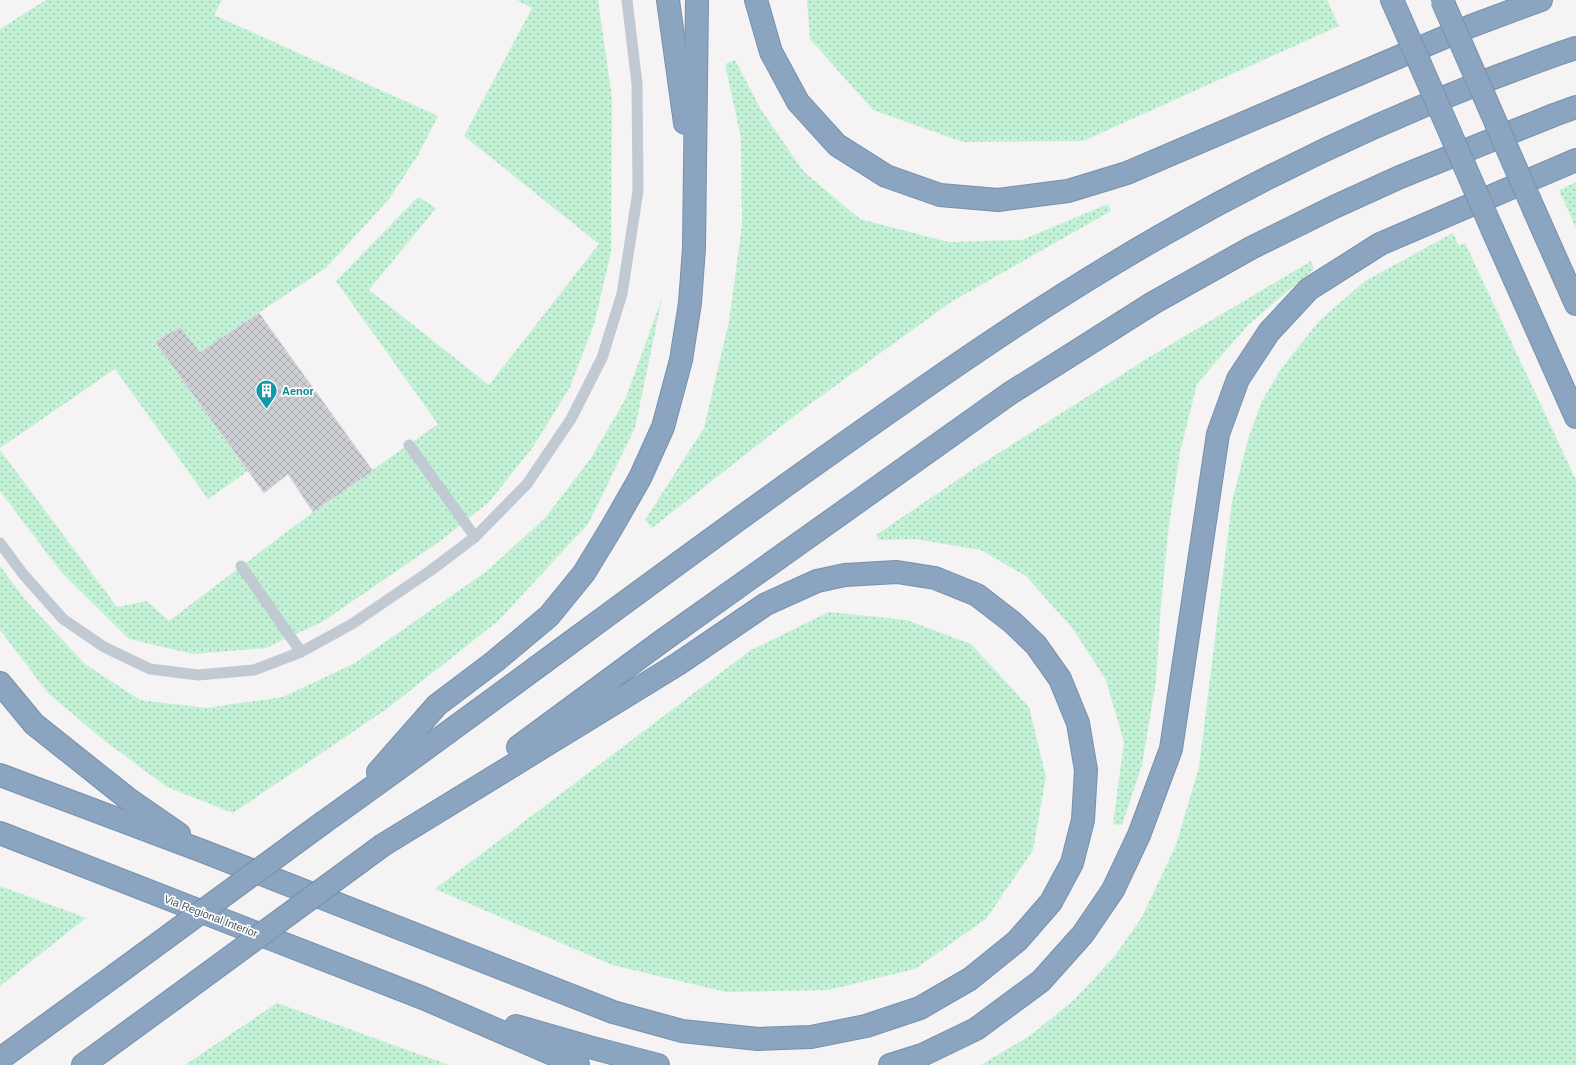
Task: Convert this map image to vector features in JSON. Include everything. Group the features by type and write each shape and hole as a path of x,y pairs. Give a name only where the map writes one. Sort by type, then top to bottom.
{"highway":[{"path":"668,0 694,192"},
{"path":"349,804 437,705 494,662 548,616 584,573 640,478 662,427 681,360 690,303 694,248 697,0"},
{"path":"756,0 771,52 798,102 837,145 886,176 933,193 940,195 998,200 1068,191 1126,173 1471,26 1541,0"},
{"path":"1442,0 1576,304"},
{"path":"1396,9 1576,417"},
{"path":"0,1059 773,494 912,395 1004,333 1100,272 1163,235 1238,194 1349,138 1453,94 1576,48"},
{"path":"83,1065 662,641 1010,394 1088,343 1251,248 1334,207 1400,176 1576,107"},
{"path":"890,1065 922,1055 976,1029 1041,981 1083,934 1113,890 1139,835 1171,748 1218,434 1238,379 1269,332 1309,289 1380,244 1576,160"},
{"path":"0,775 205,852 613,1012 682,1031 758,1039 811,1037 866,1026 920,1008 970,979 1017,941 1051,902 1072,864 1083,820 1086,770 1078,723 1060,679 1036,645 1012,622 977,595 935,578 897,572 845,575 817,581 766,604 678,664 384,845"},
{"path":"0,683 34,724 127,798 205,852"},
{"name":"Via Regional Interior","path":"0,833 423,998"},
{"path":"423,998 578,1065"},
{"path":"423,998 589,1047 658,1065"}],"lane":[{"path":"0,543 23,574 63,619 104,647 150,669 198,675 254,670 301,652 352,624 430,571 475,537 527,484 571,419 602,358 622,294 638,191 637,84 627,0"},
{"path":"409,445 475,537"},
{"path":"241,566 301,652"}],"green space":[{"path":"46,0 222,0 214,15 438,116 418,155 389,199 326,268 200,352 180,327 156,342 248,471 208,499 115,369 0,448 0,29"},
{"path":"517,0 598,0 612,98 611,252 595,321 570,387 533,447 489,502 439,542 322,622 266,648 193,654 129,639 62,573 0,491 0,450 117,607 147,601 169,621 313,512 438,424 336,281 418,197 436,208 369,290 489,385 599,244 464,136 532,8"},
{"path":"807,0 1327,0 1339,26 1083,141 963,142 873,110 810,39"},
{"path":"735,60 760,108 804,172 860,219 948,242 1022,240 1108,204 1111,211 951,302 806,407 652,528 645,520 704,428 729,321 742,225 741,138 725,64"},
{"path":"1576,182 1576,228 1559,190"},
{"path":"1453,233 1459,246 1465,243 1576,480 1576,1065 981,1065 1031,1035 1075,999 1114,957 1142,917 1176,845 1199,767 1232,502 1248,439 1262,401 1281,369 1319,321 1365,281"},
{"path":"1311,261 1314,269 1248,325 1197,384 1180,452 1168,533 1156,681 1142,765 1122,825 1113,824 1124,742 1106,680 1073,629 1026,576 981,550 915,539 879,540 876,535 972,470 1148,358"},
{"path":"662,298 635,428 588,524 498,621 388,708 233,813 167,787 101,738 48,693 0,630 0,566 27,602 85,664 140,700 206,708 283,697 355,663 487,571 546,517 591,458 625,400"},
{"path":"829,612 906,620 971,644 1029,707 1046,777 1033,850 986,919 915,969 828,990 726,992 612,965 435,889 751,650"},
{"path":"0,886 86,918 0,986"},
{"path":"277,1003 449,1065 185,1065"}],"building":[{"name":"Aenor","path":"259,313 373,471 313,512 288,474 264,493 155,342 180,327 200,352"}],"place":[{"name":"Aenor","path":"267,410"}]}
